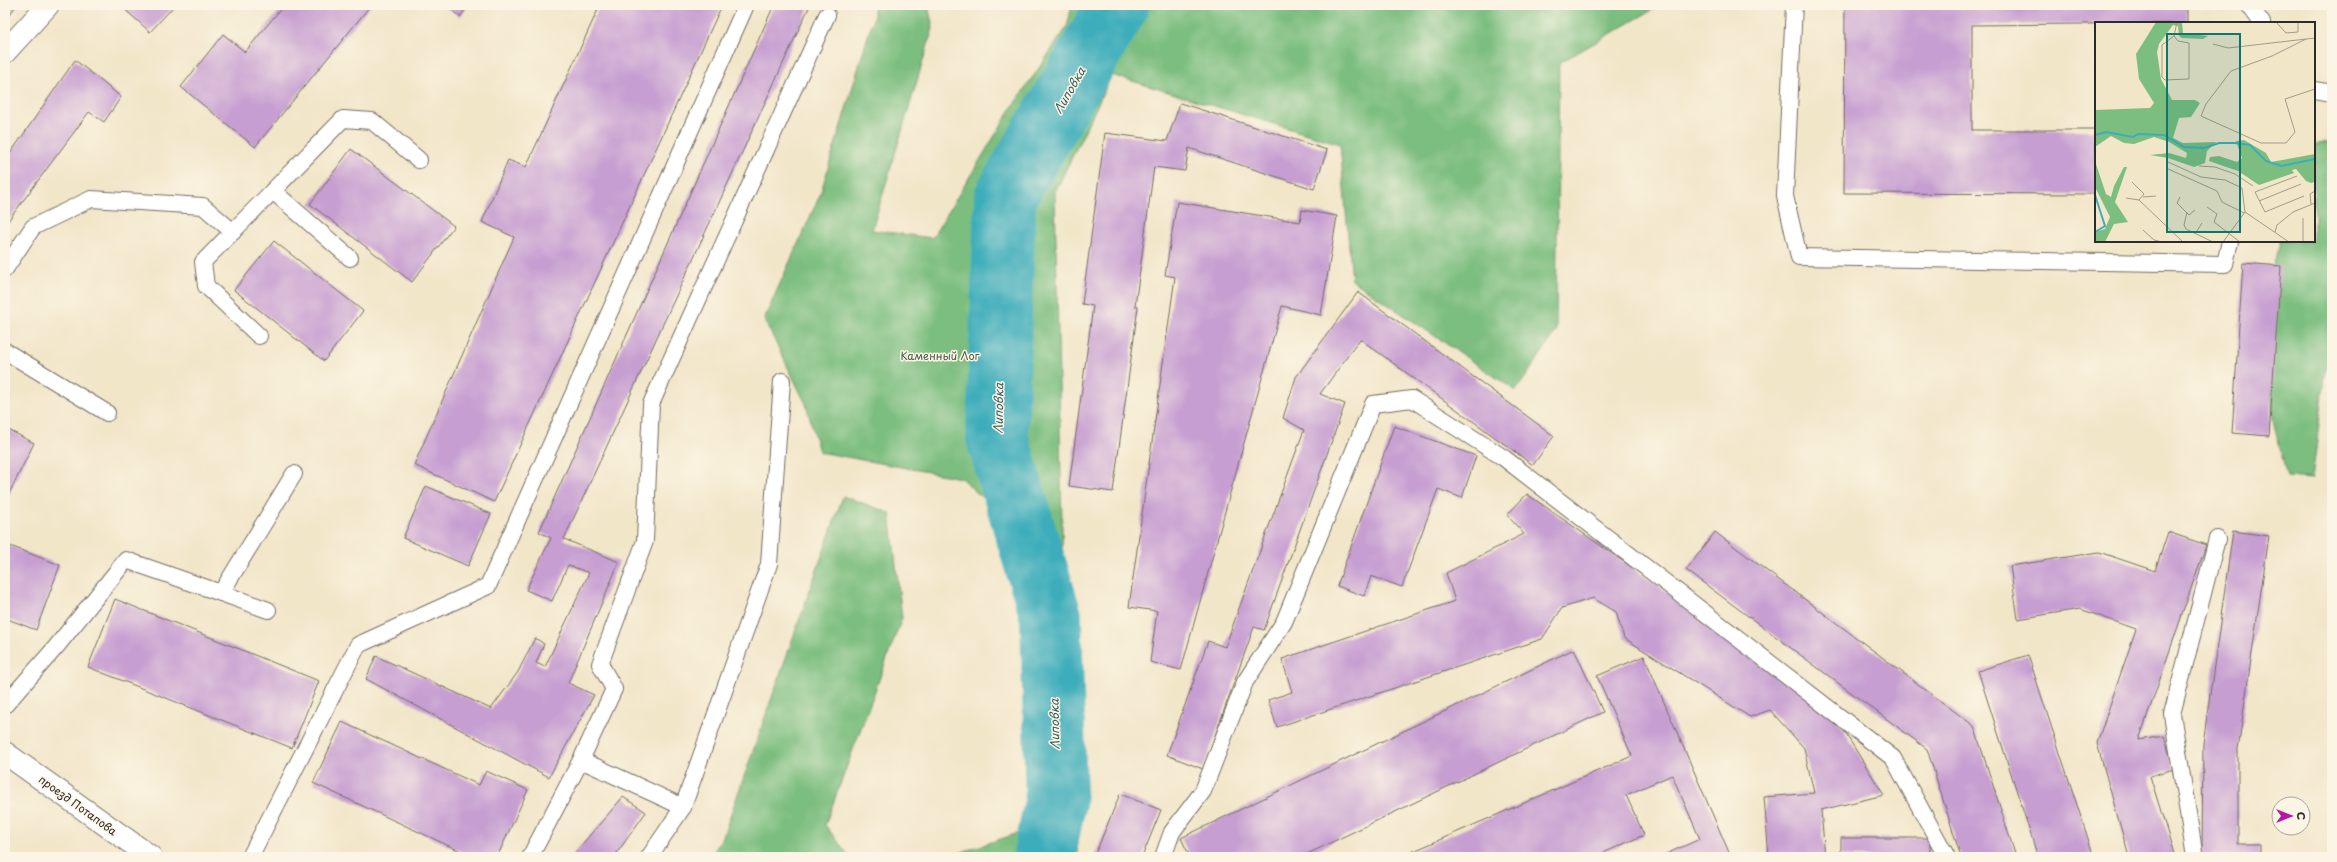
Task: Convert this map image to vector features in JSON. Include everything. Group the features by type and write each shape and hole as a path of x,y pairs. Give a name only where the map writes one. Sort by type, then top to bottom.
{"street":[{"path":"5,52 48,5"},
{"name":"проезд Потапова","path":"5,753 151,857"}],"lane":[{"path":"250,857 358,644 488,586 746,5"},
{"path":"1794,5 1786,196 1799,257 2225,264 2230,242"},
{"path":"2249,5 2261,22"},
{"path":"530,857 581,760 614,689 600,664 644,542 651,404 827,15"},
{"path":"2315,90 2332,93"},
{"path":"259,336 206,286 203,262 343,119 372,121 419,160"},
{"path":"273,191 350,258"},
{"path":"5,269 33,227 91,199 203,206 233,232"},
{"path":"5,351 107,413"},
{"path":"648,857 682,807 770,564 782,380"},
{"path":"1163,857 1172,832 1203,792 1245,682 1284,622 1372,404 1412,399 1504,458 1893,758 1947,857"},
{"path":"221,593 294,474"},
{"path":"2195,857 2172,714 2217,539"},
{"path":"5,705 56,647 126,560 268,610"},
{"path":"581,760 682,807"}],"green space":[{"name":"Каменный Лог","path":"874,5 928,5 933,28 872,230 932,238 1013,106 1067,27 1072,5 1661,5 1559,63 1556,332 1516,391 1352,280 1340,144 1112,75 1055,192 1063,573 961,478 819,452 806,404 764,319 820,195 874,16"},
{"path":"2332,141 2332,323 2312,479 2287,477 2273,420 2269,293 2279,242 2315,242 2315,145"},
{"path":"843,496 890,513 902,618 825,825 850,857 710,857 722,839"},
{"path":"1075,814 1078,857 947,857"}],"building":[{"path":"5,5 17,5 5,20"},
{"path":"120,5 175,5 150,32"},
{"path":"284,5 371,5 255,147 181,87 223,34 245,52"},
{"path":"445,5 469,5 460,17"},
{"path":"600,5 722,5 494,502 414,465 514,237 482,222 508,160 526,167"},
{"path":"774,5 810,5 564,539 619,562 568,683 594,695 549,777 366,679 376,656 491,709 518,672 535,638 544,644 536,663 545,667 589,573 568,565 552,601 526,590 551,538 539,532"},
{"path":"1845,5 2187,5 2187,22 2095,22 2095,24 1972,25 1972,130 2095,130 2095,194 1844,193"},
{"path":"75,60 121,97 104,122 89,112 5,225 5,161"},
{"path":"1180,103 1327,150 1314,189 1189,148 1185,171 1154,167 1135,306 1138,307 1113,492 1069,486 1093,306 1082,304 1105,133 1167,141"},
{"path":"351,149 454,226 412,282 310,204"},
{"path":"1177,202 1300,222 1302,210 1337,216 1321,315 1282,306 1181,670 1150,662 1157,611 1129,607 1175,277 1165,275"},
{"path":"274,241 363,311 324,361 234,290"},
{"path":"2243,263 2281,266 2269,436 2232,433"},
{"path":"1358,292 1554,436 1533,465 1360,339 1320,394 1345,404 1264,630 1254,627 1203,769 1167,755 1208,641 1225,647 1304,430 1283,418 1296,377"},
{"path":"1394,426 1476,456 1462,498 1438,489 1402,587 1371,576 1364,596 1337,586"},
{"path":"5,428 34,443 5,502"},
{"path":"426,486 491,514 468,566 403,538"},
{"path":"1527,494 1757,655 1837,720 1884,795 1821,810 1825,857 1769,857 1764,797 1814,793 1804,748 1770,710 1750,717 1624,638 1616,612 1593,598 1562,608 1542,639 1277,727 1268,700 1292,692 1282,659 1455,601 1446,573 1524,534 1507,515"},
{"path":"2233,531 2269,536 2238,749 2238,844 2260,844 2260,857 2202,855 2203,744"},
{"path":"1715,532 1974,726 2016,857 1961,857 1927,749 1686,570"},
{"path":"2168,532 2206,545 2139,740 2164,736 2174,769 2150,776 2175,857 2129,857 2097,743 2136,629 2080,609 2018,619 2010,566 2099,552 2155,571"},
{"path":"5,544 60,565 36,630 5,618"},
{"path":"115,599 319,681 292,748 88,667"},
{"path":"1574,649 1603,712 1301,857 1190,857 1181,838"},
{"path":"2028,655 2094,857 2038,857 1978,671"},
{"path":"1644,656 1731,857 1659,857 1700,839 1672,775 1626,795 1644,835 1594,857 1400,857 1632,756 1597,676"},
{"path":"342,722 479,785 486,771 528,790 497,857 473,857 313,783"},
{"path":"1120,794 1161,810 1142,857 1094,857"},
{"path":"623,797 646,812 614,857 571,857"},
{"path":"1841,838 1930,838 1930,857 1841,857"}],"waterway":[{"name":"Липовка","path":"1044,857 1056,798 1051,617 997,437 1005,197 1118,5"}]}
